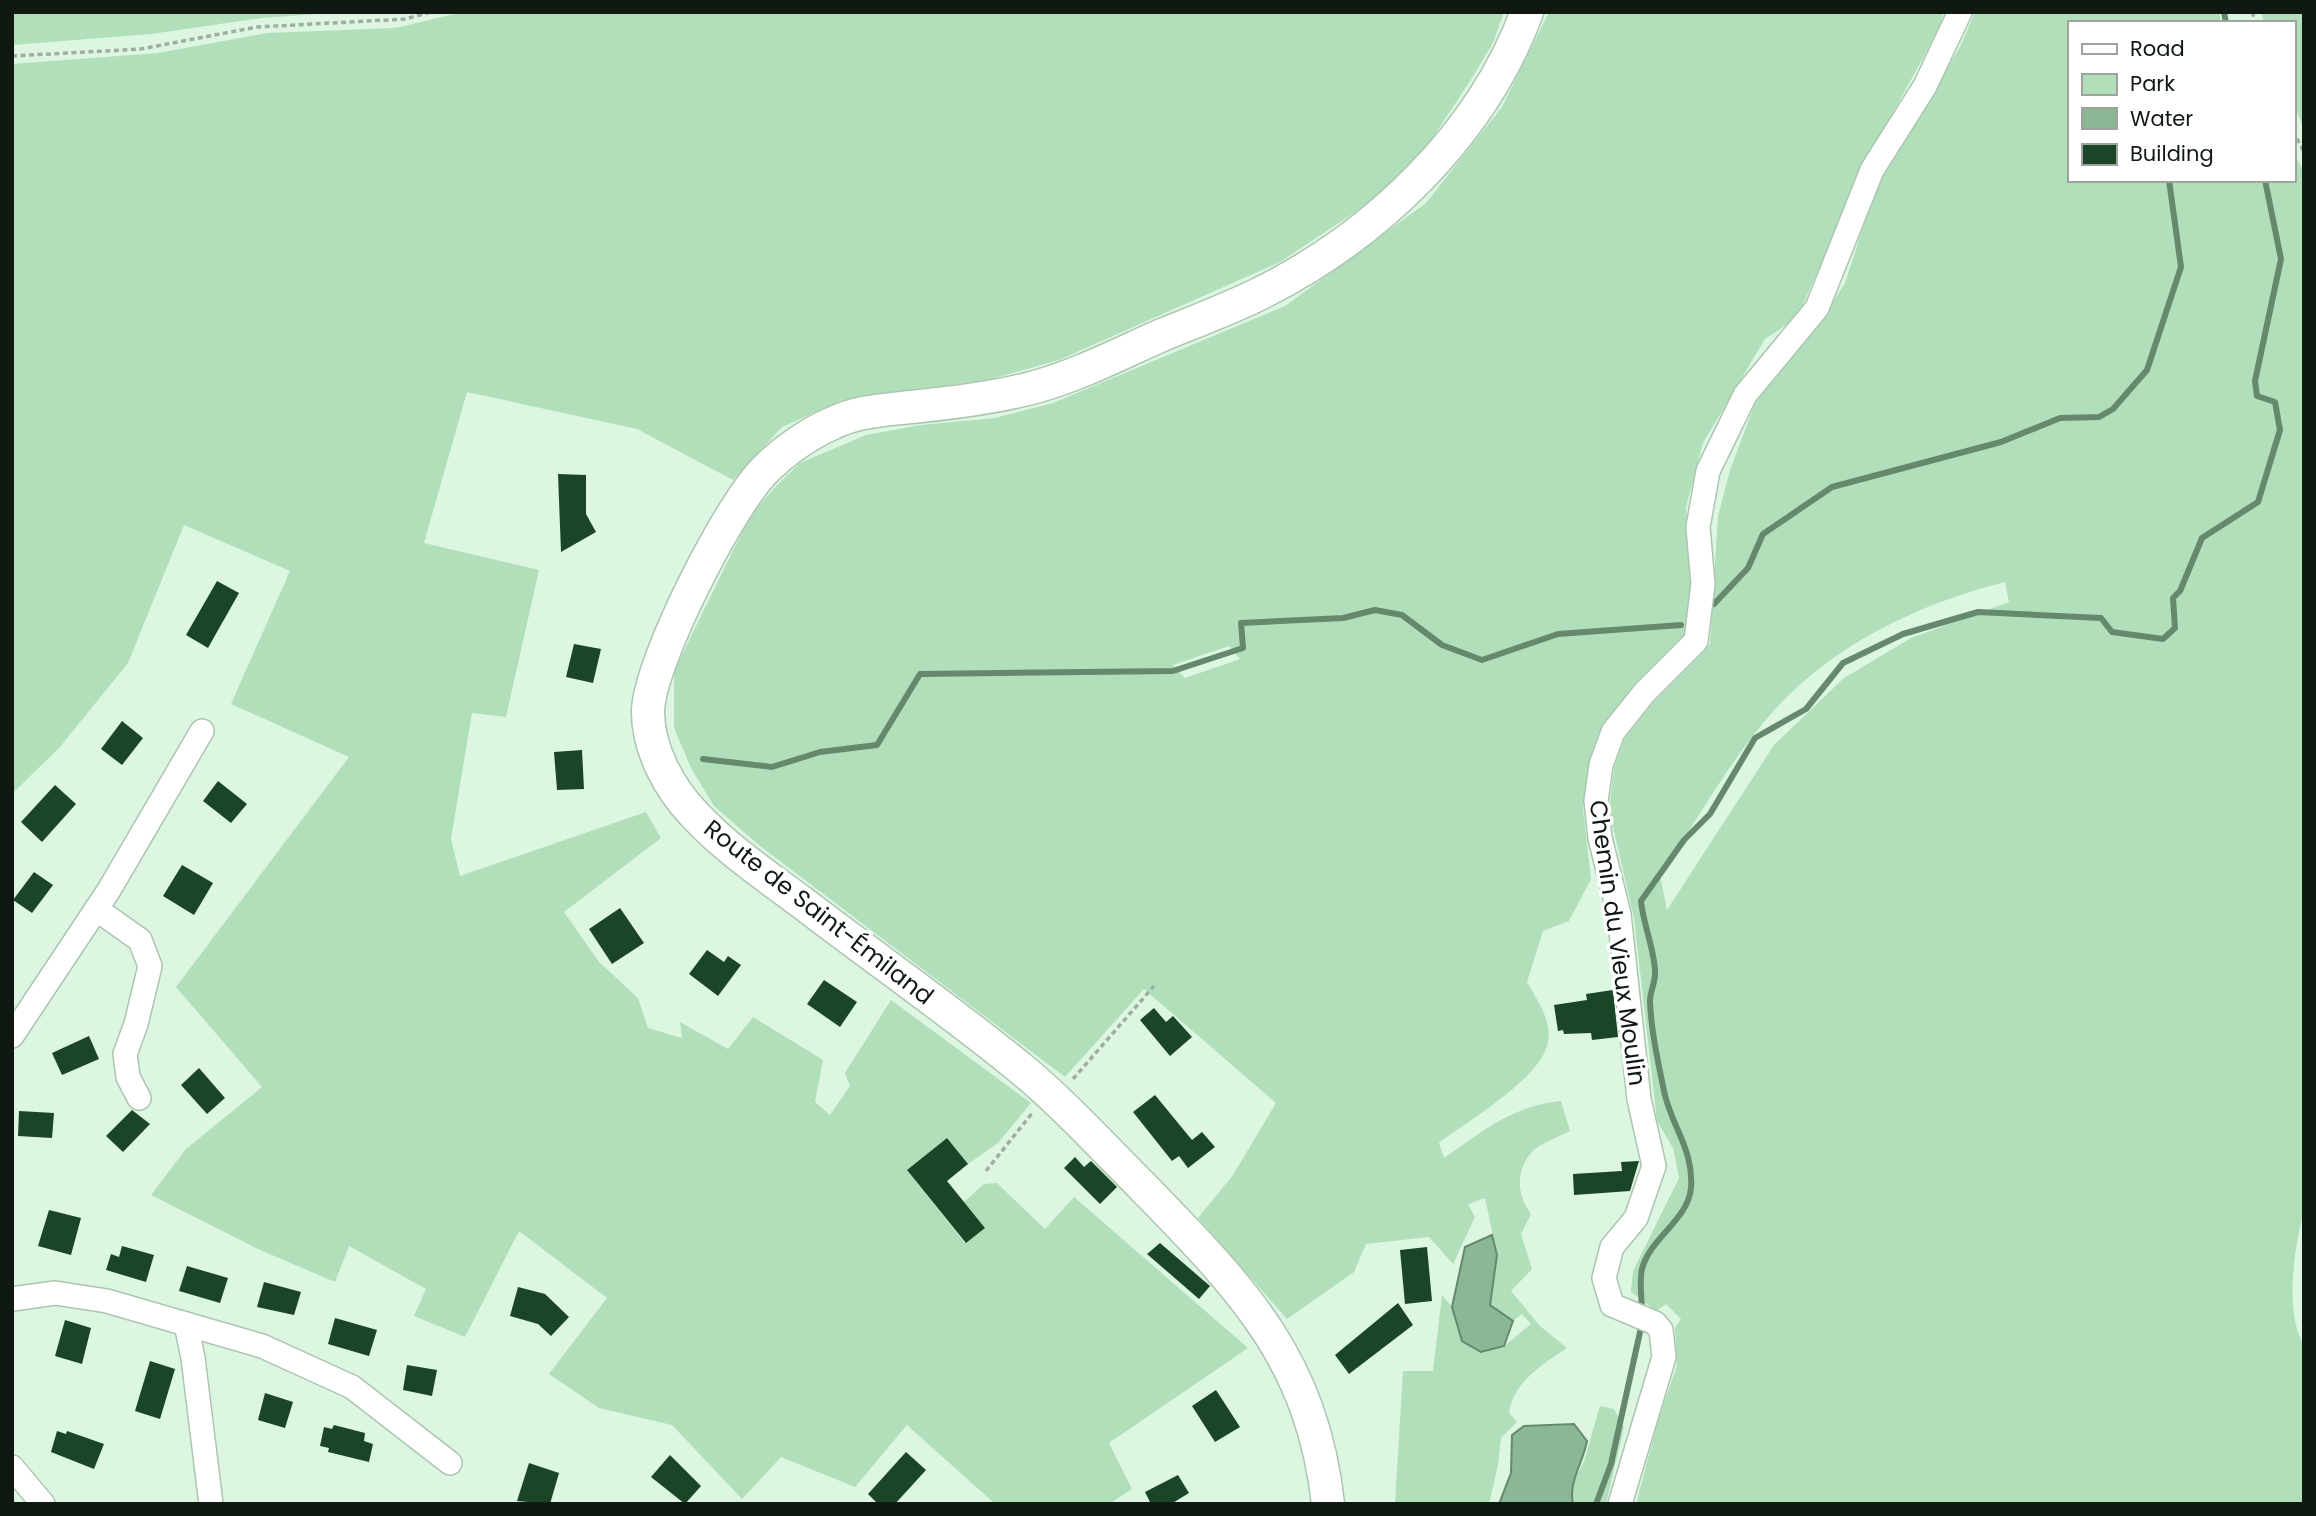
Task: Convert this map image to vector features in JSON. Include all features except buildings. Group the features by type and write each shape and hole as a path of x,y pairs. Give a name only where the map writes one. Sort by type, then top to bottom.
{"main road":[{"name":"Route de Saint-Émiland","path":"1328,1504 1324,1469 1313,1424 1289,1366 1266,1324 1218,1265 1020,1068 776,883 695,816 671,784 655,752 648,713 653,679 695,583 729,520 765,470 836,421 866,413 950,403 1035,387 1258,294 1318,260 1406,192 1455,137 1493,87 1527,12"}],"street":[{"name":"Chemin du Vieux Moulin","path":"1620,1504 1645,1413 1661,1376 1663,1336 1655,1323 1612,1305 1604,1278 1612,1247 1636,1219 1654,1166 1639,1099 1619,914 1600,838 1596,801 1601,765 1614,732 1644,693 1696,641 1703,584 1698,527 1708,471 1745,395 1816,308 1872,170 1925,86 1960,12"},
{"path":"12,1037 96,909 202,731"},
{"path":"96,909 140,940 150,966 136,1024 125,1054 128,1077 139,1098"},
{"path":"12,1298 55,1293 107,1301 262,1346 352,1387 450,1463"},
{"path":"186,1324 194,1358 211,1504"},
{"path":"12,1466 43,1504"}],"path":[{"path":"12,56 141,49 257,27 405,19 430,12"},
{"path":"2295,135 2304,152"},
{"path":"986,1171 1051,1096 1088,1064 1154,986"},
{"path":"2304,1255 2304,1273"}],"green space":[{"path":"12,12 345,12 262,18 151,34 12,45"},
{"path":"463,12 1504,12 1493,43 1472,78 1424,151 1390,189 1280,262 1059,360 987,380 842,400 782,427 733,480 637,429 467,392 424,543 539,570 506,717 472,713 451,839 460,876 646,812 661,838 564,912 599,962 638,998 648,1028 682,1038 680,1022 728,1049 753,1017 823,1060 815,1102 830,1115 850,1086 845,1073 891,1000 1031,1103 998,1143 968,1164 947,1138 907,1170 965,1243 985,1228 964,1202 984,1184 997,1183 1045,1229 1074,1197 1248,1348 1109,1443 1132,1489 1109,1504 995,1504 907,1425 855,1487 781,1457 742,1499 672,1425 599,1408 549,1374 607,1298 519,1231 465,1337 414,1316 426,1289 349,1246 335,1282 258,1249 151,1195 186,1149 262,1087 176,987 349,757 231,704 290,571 184,525 128,663 59,748 12,794 12,64 158,53 267,33 395,28"},
{"path":"1549,12 1944,12 1939,29 1868,158 1797,318 1765,339 1703,443 1686,507 1691,568 1688,633 1628,697 1594,745 1583,808 1591,879 1569,921 1543,931 1527,982 1543,1010 1548,1026 1548,1042 1543,1056 1502,1098 1439,1143 1444,1158 1485,1129 1513,1114 1561,1101 1570,1131 1534,1150 1522,1168 1521,1192 1531,1214 1521,1234 1532,1269 1511,1291 1540,1326 1567,1348 1530,1375 1516,1392 1509,1413 1517,1422 1501,1438 1489,1504 1402,1504 1395,1502 1403,1371 1433,1371 1442,1295 1452,1307 1462,1341 1504,1346 1531,1324 1522,1314 1513,1321 1490,1305 1497,1255 1485,1198 1468,1204 1475,1217 1453,1264 1429,1237 1366,1244 1354,1272 1287,1319 1198,1218 1233,1175 1276,1103 1144,989 1065,1077 760,846 714,806 691,768 674,728 674,671 750,516 800,463 866,435 921,425 995,418 1053,403 1285,306 1426,203 1502,107","holes":["1229,646 1240,659 1185,678 1173,665"]},
{"path":"1975,12 2219,12 2221,21 2068,21 2068,182 2295,182 2295,155 2304,172 2304,1211 2294,1261 2293,1298 2294,1315 2304,1345 2304,1504 1636,1504 1659,1417 1677,1366 1675,1328 1681,1319 1666,1304 1656,1311 1631,1292 1633,1271 1679,1178 1673,1148 1657,1121 1634,918 1609,810 1614,768 1625,738 1649,707 1710,644 1718,516 1730,470 1757,398 1819,324 1845,283 1876,187 1960,47","holes":["2005,582 2009,602 1911,638 1844,678 1774,745 1667,910 1660,876 1737,757 1790,694 1837,655 1890,624 1946,600"]},
{"path":"2261,12 2304,12 2304,128 2295,108 2295,21 2263,21"},
{"path":"1600,1406 1614,1409 1624,1427 1606,1504 1573,1504 1569,1490 1584,1461"}],"water":[{"path":"1492,1235 1497,1255 1490,1305 1513,1321 1504,1346 1481,1352 1462,1341 1452,1307 1465,1247"},
{"path":"1574,1424 1587,1441 1574,1480 1573,1504 1499,1504 1511,1473 1512,1435 1524,1426"}],"waterway":[{"path":"2224,12 2226,21"},
{"path":"1714,604 1748,568 1763,534 1832,487 2001,442 2060,418 2099,417 2113,409 2147,370 2181,267 2169,182"},
{"path":"1642,1312 1642,1269 1646,1258 1683,1210 1691,1188 1691,1174 1686,1149 1667,1104 1657,1057 1650,1001 1655,966 1641,901 1684,840 1710,814 1755,738 1806,709 1843,663 1903,634 1978,612 2101,618 2112,632 2163,639 2175,628 2173,598 2180,591 2202,538 2258,502 2280,430 2275,402 2257,396 2255,381 2281,259 2265,182"},
{"path":"703,759 772,767 820,752 877,745 920,674 1173,671 1243,648 1241,623 1343,618 1375,610 1402,615 1442,645 1482,660 1558,634 1681,625"},
{"path":"1596,1504 1611,1464 1642,1323"}]}
